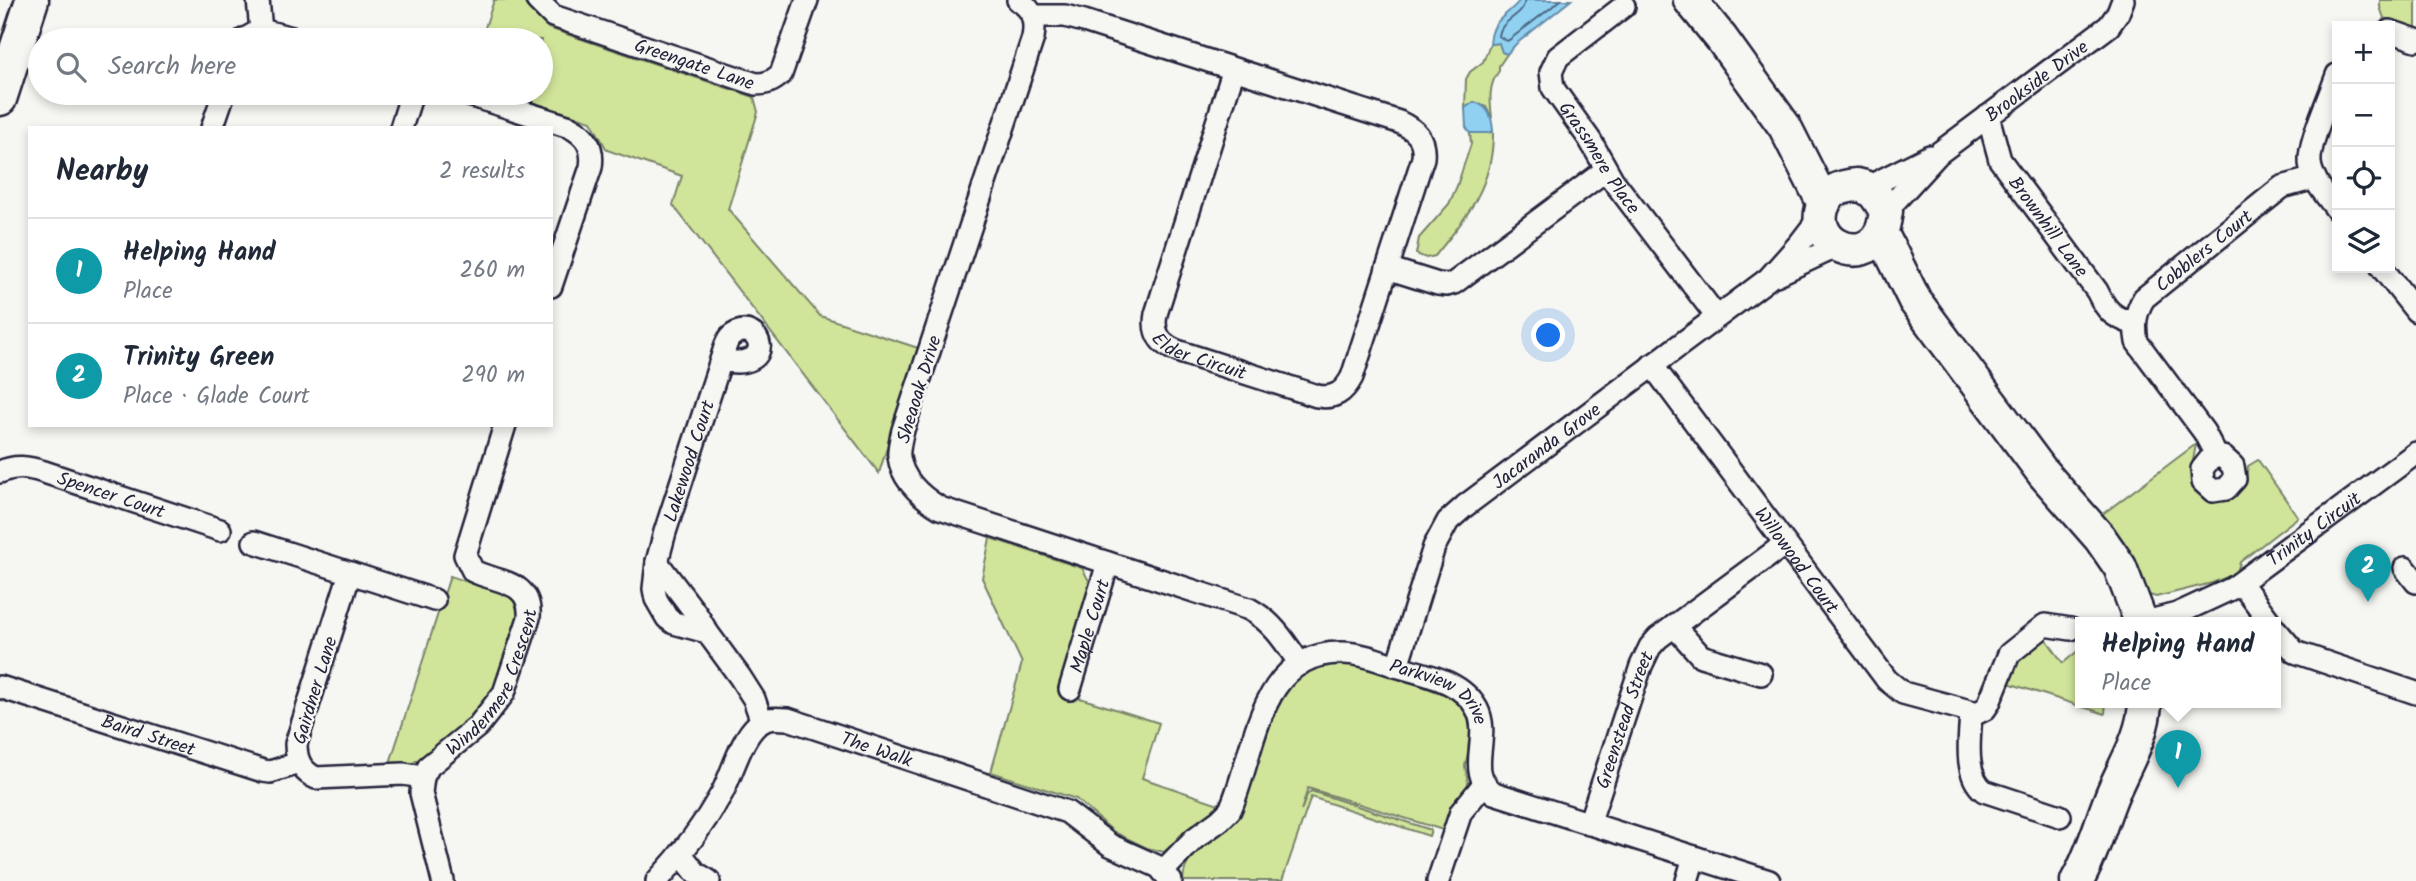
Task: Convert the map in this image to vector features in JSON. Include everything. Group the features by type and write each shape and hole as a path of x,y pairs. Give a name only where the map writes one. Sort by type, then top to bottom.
{"street":[{"path":"0,99 32,0"},
{"path":"253,28 258,0"},
{"name":"Greengate Lane","path":"537,0 553,16 756,84 764,84 781,74 807,0"},
{"path":"1018,0 1026,5 1033,16"},
{"path":"1690,0 2043,472 2129,617"},
{"name":"Brookside Drive","path":"1853,216 2109,26 2123,0"},
{"name":"Grassmere Place","path":"1624,6 1558,57 1551,72 1553,88 1590,140 1606,170 1717,317"},
{"name":"Elder Circuit","path":"1033,16 1065,16 1084,21 1234,69 1399,122 1415,130 1424,147 1423,158 1352,377 1346,388 1334,396 1317,397 1166,347 1160,342 1154,323 1234,69"},
{"name":"Sheaoak Drive","path":"1033,16 1033,38 902,430 898,457 905,475 922,497 940,508 1249,609 1277,630 1300,664"},
{"path":"2395,33 2416,40"},
{"path":"2332,203 2315,178 2310,163 2312,148 2334,84"},
{"path":"213,126 220,105"},
{"path":"402,126 408,105"},
{"path":"501,105 570,127 580,133 591,148 591,167 553,280"},
{"name":"Brownhill Lane","path":"1987,116 2000,160 2097,291 2106,309 2134,324"},
{"name":"Brownhill Lane","path":"1961,136 2000,160"},
{"name":"Brookside Drive","path":"1853,216 1939,153"},
{"path":"1387,268 1438,284 1454,283 1606,170"},
{"name":"Cobblers Court","path":"2134,324 2141,303 2282,187 2315,178"},
{"name":"Jacaranda Grove","path":"1397,666 1434,547 1448,521 1853,216"},
{"name":"Jacaranda Grove","path":"1768,279 1800,243 1853,216"},
{"path":"2386,273 2416,311"},
{"name":"Brownhill Lane","path":"2097,291 2118,299 2141,303"},
{"path":"2134,324 2137,342 2204,432 2217,457"},
{"name":"Lakewood Court","path":"721,360 656,562 698,614 706,632 754,699 762,722"},
{"name":"Willowood Court","path":"1652,365 1895,687 1903,693 1971,713"},
{"name":"Windermere Crescent","path":"423,777 429,766 478,726 504,693 529,618 527,598 518,588 473,571 465,555 504,427"},
{"name":"Trinity Circuit","path":"2135,617 2146,608 2175,601 2209,599 2242,583 2416,453"},
{"name":"Spencer Court","path":"0,472 8,468 24,467 44,472 219,530"},
{"path":"254,542 434,600"},
{"name":"Greenstead Street","path":"1589,824 1641,666 1650,647 1674,626 1785,544"},
{"name":"Maple Court","path":"1070,689 1108,563"},
{"name":"Gairdner Lane","path":"350,573 296,744 299,763 316,778 403,774 423,777"},
{"path":"2242,583 2266,617"},
{"path":"2060,816 1984,791 1978,786 1971,771 1971,713 1985,709 1989,703 2008,654 2045,625 2071,629"},
{"path":"1674,626 1701,656 1761,674"},
{"path":"2281,636 2295,652 2416,693"},
{"name":"Parkview Drive","path":"1167,876 1194,839 1230,810 1267,700 1284,676 1313,658 1343,653 1365,656 1450,683 1469,698 1480,718 1483,731 1478,770 1484,784"},
{"name":"Baird Street","path":"0,687 263,771 270,772 299,763"},
{"path":"2110,799 2126,708"},
{"path":"2085,874 2110,799 2133,751 2145,708"},
{"name":"The Walk","path":"762,722 777,718 788,719 1059,809 1079,820 1110,845 1151,863 1167,876"},
{"path":"657,881 706,820 751,732 762,722"},
{"path":"423,777 421,793 443,881"},
{"path":"1438,881 1461,812 1484,784 1499,795 1769,881"},
{"path":"681,854 696,873 709,881"},
{"path":"1688,881 1695,857"}],"green space":[{"path":"494,0 525,0 548,28 485,28"},
{"path":"2380,0 2416,0 2416,31 2384,18"},
{"path":"553,30 754,97 758,112 728,209 820,316 918,348 879,473 673,205 682,176 607,150 591,121 541,105 553,105"},
{"path":"1499,43 1502,52 1507,54 1499,66 1491,88 1492,118 1486,107 1474,102 1465,108 1466,79 1470,72 1483,62 1490,44"},
{"path":"1493,131 1492,150 1484,184 1468,213 1435,256 1426,258 1416,254 1419,238 1449,204 1471,144 1470,133"},
{"path":"2196,444 2191,472 2202,495 2234,494 2245,483 2248,466 2258,460 2298,517 2240,562 2237,573 2212,583 2156,597 2139,592 2096,519"},
{"path":"990,538 1082,568 1093,588 1061,692 1159,723 1142,778 1222,805 1164,852 1147,848 1114,832 1076,799 991,772 1022,663 982,578"},
{"path":"450,576 513,597 521,615 498,684 466,723 413,763 390,763"},
{"path":"2044,636 2063,663 2075,653 2075,704 2005,682 2015,660"},
{"path":"1334,663 1354,665 1416,684 1449,696 1464,709 1471,724 1471,741 1465,766 1469,788 1448,814 1443,830 1308,788 1301,811 1311,791 1431,830 1429,836 1311,797 1282,881 1183,881 1190,859 1240,812 1276,705 1287,687 1304,673"},
{"path":"2086,708 2106,708 2105,714"}],"water":[{"path":"1520,0 1571,0 1507,54 1502,52 1499,43 1490,44 1491,35 1500,19"},
{"path":"1474,102 1489,113 1493,131 1470,133 1466,127 1465,108"}],"place":[{"name":"Trinity Green","path":"2368,602"},
{"name":"Helping Hand","path":"2178,788"}]}
